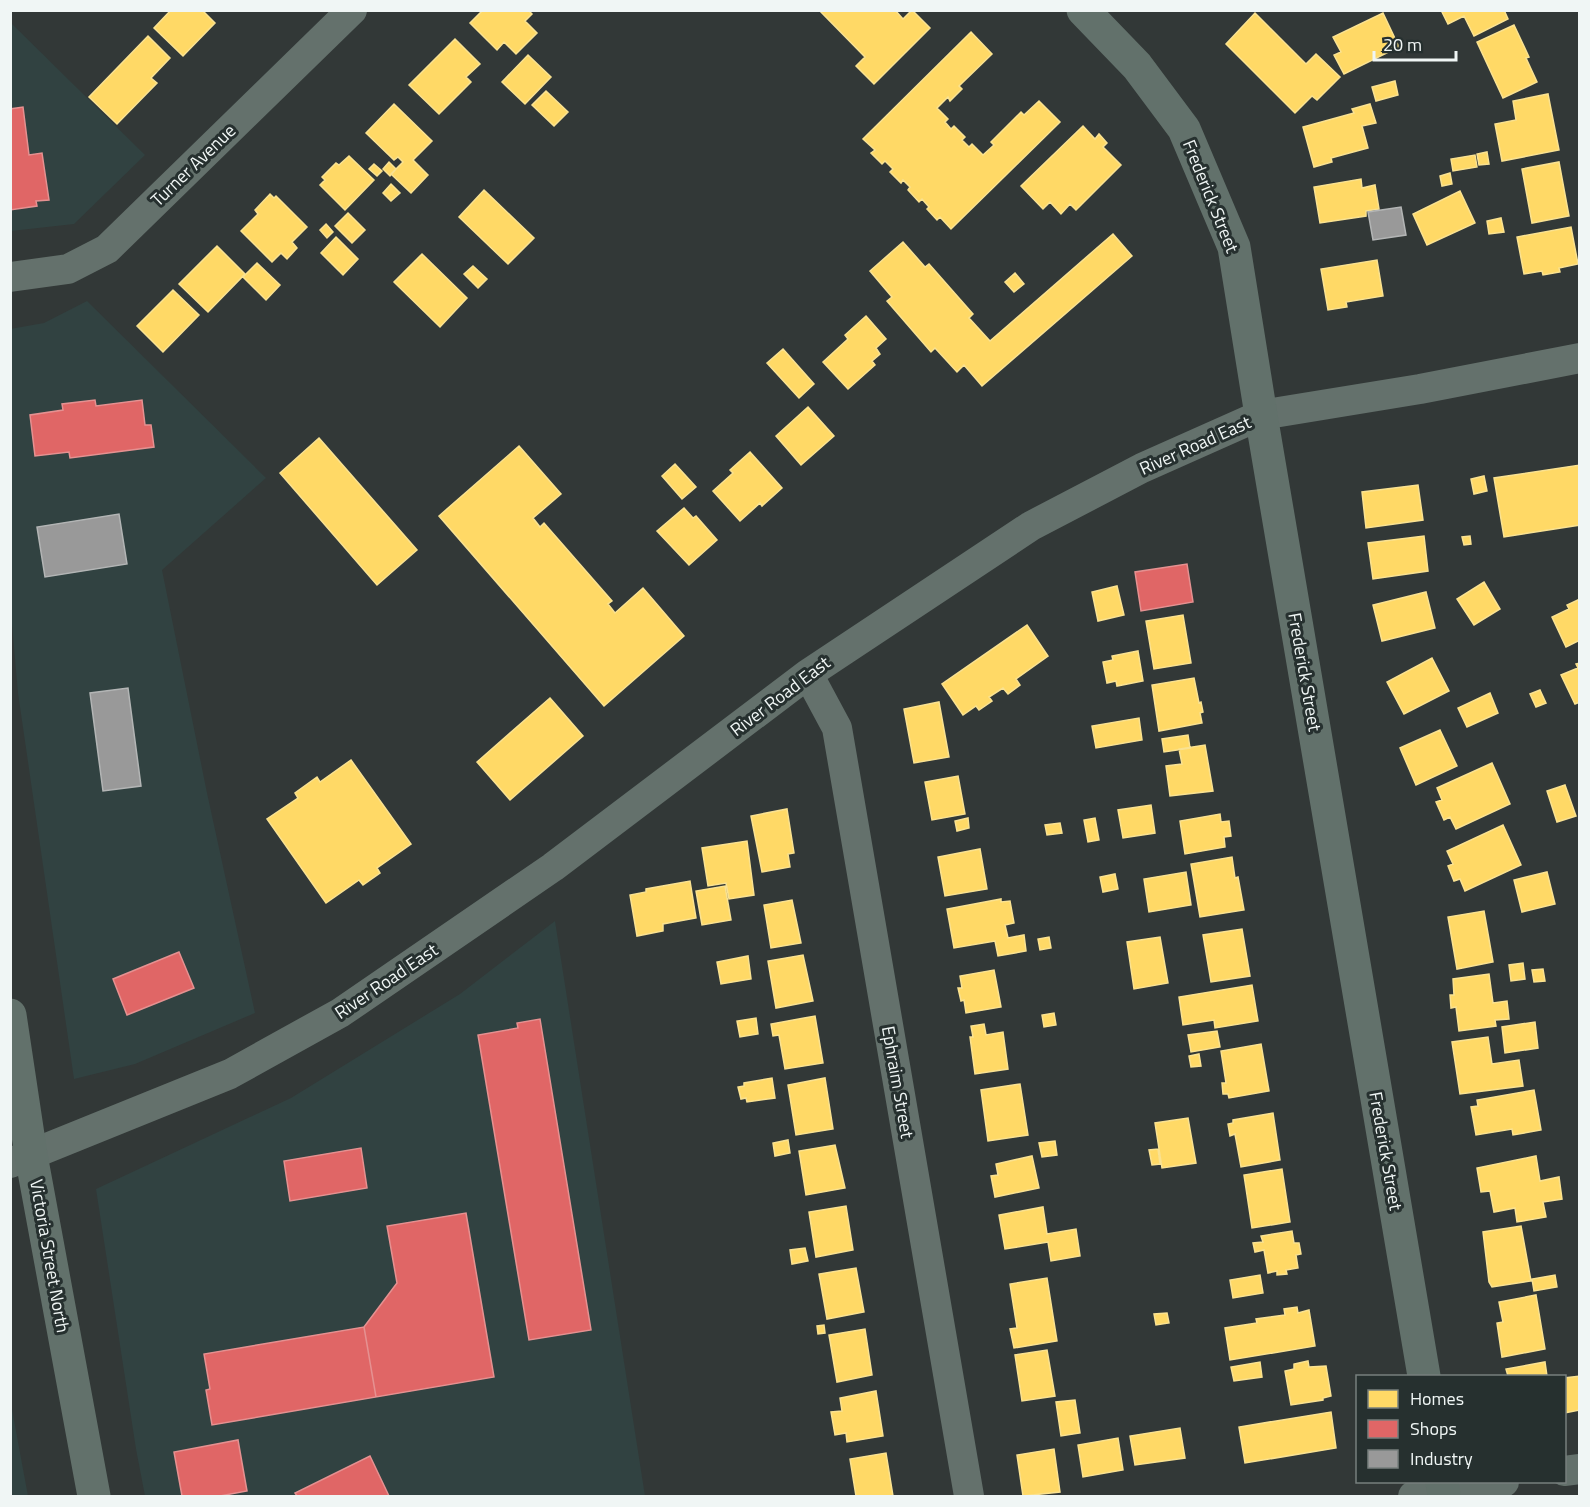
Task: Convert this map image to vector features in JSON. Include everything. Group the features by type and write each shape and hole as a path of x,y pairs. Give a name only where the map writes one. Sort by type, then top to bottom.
{"main road":[{"name":"Frederick Street","path":"1083,10 1137,66 1184,129 1234,247 1424,1375"},
{"name":"Victoria Street North","path":"10,1015 21,1159 94,1497"}],"street":[{"name":"Turner Avenue","path":"10,277 68,269 107,249 352,10"},
{"name":"River Road East","path":"21,1159 230,1074 340,1013 553,867 808,674 1031,526 1142,468 1261,415 1420,390 1580,358"},
{"name":"Ephraim Street","path":"808,674 837,728 969,1497"},
{"path":"1435,1492 1497,1483"}],"shaded area":[{"path":"10,22 145,155 74,224 11,231"},
{"path":"87,301 266,478 162,570 255,1013 135,1064 74,1079 18,693 11,613 10,329 44,323"},
{"path":"555,921 645,1496 145,1496 96,1189 291,1098 460,994"},
{"path":"11,1404 28,1496 11,1496"}],"building: Homes":[{"path":"171,10 202,10 215,23 183,56 154,28"},
{"path":"483,10 528,10 532,14 525,21 537,33 516,54 504,42 497,50 470,23"},
{"path":"819,10 895,10 903,19 912,10 930,28 874,84 856,66 865,57"},
{"path":"1441,10 1504,10 1508,19 1474,36 1464,16 1448,24"},
{"path":"1255,13 1306,64 1316,54 1340,77 1317,100 1312,96 1295,113 1226,44"},
{"path":"1383,13 1399,47 1344,74 1334,55 1341,52 1333,37"},
{"path":"1514,25 1529,57 1526,58 1537,82 1503,98 1477,42"},
{"path":"971,32 992,54 959,86 962,89 950,101 948,97 937,108 948,119 945,122 951,129 954,126 965,137 962,140 969,147 972,144 983,155 994,145 991,142 1021,112 1024,115 1039,101 1060,122 951,229 940,217 937,220 922,199 919,202 908,190 910,187 903,180 901,183 890,172 893,169 885,161 882,164 871,153 875,150 863,139"},
{"path":"148,36 170,58 151,78 157,83 117,124 89,97"},
{"path":"455,39 480,64 466,77 471,82 439,114 409,85"},
{"path":"528,55 551,77 525,104 502,82"},
{"path":"1395,81 1398,95 1376,101 1372,87"},
{"path":"546,91 568,112 554,126 532,105"},
{"path":"1548,94 1559,150 1502,161 1495,124 1516,120 1513,101"},
{"path":"394,104 432,141 413,160 428,175 411,193 391,174 403,162 398,157 394,160 366,133"},
{"path":"1370,104 1376,123 1362,126 1368,148 1331,158 1332,162 1314,167 1303,127 1354,113 1352,109"},
{"path":"1083,126 1095,139 1099,134 1107,143 1103,147 1121,165 1076,210 1070,204 1061,214 1050,202 1043,209 1021,186"},
{"path":"1487,152 1489,164 1479,165 1477,154"},
{"path":"1475,155 1477,167 1453,171 1451,159"},
{"path":"349,156 374,180 345,210 320,185 325,180 322,177 336,163 339,165"},
{"path":"389,162 396,169 390,176 383,169"},
{"path":"1559,162 1569,216 1532,223 1522,169"},
{"path":"374,164 382,171 377,176 369,169"},
{"path":"1450,173 1452,184 1442,186 1440,176"},
{"path":"1361,179 1362,188 1375,185 1379,209 1366,211 1366,216 1320,223 1314,187"},
{"path":"391,184 400,193 391,201 383,193"},
{"path":"484,190 534,238 508,264 459,217"},
{"path":"1460,191 1475,223 1427,245 1413,214"},
{"path":"270,194 274,198 276,196 307,227 292,242 297,248 287,259 281,253 272,262 241,231 258,214 255,210"},
{"path":"348,213 365,230 352,243 335,226"},
{"path":"1501,218 1504,232 1489,234 1487,221"},
{"path":"326,224 333,232 327,238 320,230"},
{"path":"1571,227 1578,264 1559,268 1560,272 1543,275 1542,271 1524,274 1517,237"},
{"path":"1113,234 1132,256 982,386 964,365 957,372 935,348 931,352 887,301 892,297 870,271 903,242 925,267 929,264 973,314 969,318 990,341"},
{"path":"336,237 358,259 343,275 321,253"},
{"path":"217,246 245,274 208,312 179,284"},
{"path":"422,254 467,298 440,327 394,282"},
{"path":"1377,260 1383,296 1346,302 1347,307 1328,310 1321,269"},
{"path":"257,263 280,285 266,300 243,277"},
{"path":"473,266 487,279 478,288 464,274"},
{"path":"1015,273 1024,284 1014,292 1005,282"},
{"path":"173,290 199,315 163,352 137,326"},
{"path":"866,316 886,339 876,348 880,354 872,361 875,365 848,389 823,362 848,339 845,335"},
{"path":"783,349 814,384 799,398 767,363"},
{"path":"808,407 834,436 801,465 776,436"},
{"path":"319,438 417,550 377,585 280,473"},
{"path":"519,446 561,494 533,518 540,527 544,523 612,601 608,604 615,613 643,588 684,636 604,706 439,516"},
{"path":"750,452 782,488 740,521 713,491 733,473 730,470"},
{"path":"675,464 696,487 682,499 662,476"},
{"path":"1580,465 1580,525 1504,537 1494,478"},
{"path":"1484,476 1487,491 1474,494 1471,479"},
{"path":"1418,485 1423,520 1366,528 1362,492"},
{"path":"684,508 693,518 696,516 717,540 689,565 657,531"},
{"path":"1424,536 1428,571 1373,579 1368,543"},
{"path":"1470,536 1471,544 1464,545 1462,537"},
{"path":"1484,582 1500,609 1474,625 1457,599"},
{"path":"1117,586 1124,615 1098,621 1092,592"},
{"path":"1426,592 1435,628 1382,641 1373,605"},
{"path":"1580,599 1580,640 1566,647 1552,617 1569,609 1567,605"},
{"path":"1183,615 1191,663 1154,669 1146,621"},
{"path":"1027,625 1048,656 1016,679 1020,685 1008,694 1003,688 989,697 992,701 979,710 976,706 963,715 942,684"},
{"path":"1138,651 1143,681 1117,686 1116,681 1107,683 1103,662 1113,660 1112,656"},
{"path":"1432,658 1449,691 1404,714 1387,682"},
{"path":"1580,663 1580,702 1575,704 1561,675 1578,668 1576,664"},
{"path":"1194,678 1203,712 1200,713 1202,723 1159,731 1152,685"},
{"path":"1540,690 1546,703 1536,707 1530,694"},
{"path":"1490,693 1498,713 1467,727 1458,708"},
{"path":"550,698 583,736 510,800 477,762"},
{"path":"939,702 949,757 914,763 904,709"},
{"path":"1139,718 1142,740 1096,748 1092,726"},
{"path":"1440,730 1457,766 1416,785 1400,748"},
{"path":"1188,735 1190,748 1164,752 1162,739"},
{"path":"1205,745 1213,791 1170,796 1166,766 1182,764 1179,749"},
{"path":"351,760 411,844 377,868 380,873 363,885 359,880 326,903 267,819 298,798 295,793 317,777 320,782"},
{"path":"1492,763 1510,804 1456,829 1450,817 1444,820 1436,802 1442,800 1437,788"},
{"path":"958,776 965,814 932,820 925,782"},
{"path":"1565,785 1576,816 1557,822 1547,791"},
{"path":"1151,805 1155,833 1123,838 1118,810"},
{"path":"787,809 794,853 788,854 790,867 762,872 751,816"},
{"path":"1220,814 1221,822 1229,821 1231,836 1224,837 1225,847 1185,854 1180,821"},
{"path":"968,818 969,828 957,831 955,821"},
{"path":"1095,818 1099,840 1088,842 1084,820"},
{"path":"1060,823 1062,833 1047,835 1045,825"},
{"path":"1503,825 1521,865 1465,891 1460,879 1454,881 1448,866 1453,864 1447,851"},
{"path":"747,841 754,895 729,899 726,883 708,886 702,848"},
{"path":"980,849 987,889 945,896 938,857"},
{"path":"1232,857 1244,910 1200,917 1191,864"},
{"path":"1186,872 1191,905 1149,912 1144,879"},
{"path":"1547,872 1555,904 1522,912 1514,880"},
{"path":"1115,874 1118,889 1103,892 1100,877"},
{"path":"690,881 696,918 663,924 663,931 637,936 630,895 646,892 646,889"},
{"path":"725,886 731,920 702,925 696,891"},
{"path":"1001,899 1001,902 1010,901 1014,923 1005,925 1008,938 1024,935 1026,951 998,956 995,941 954,948 947,909"},
{"path":"792,900 801,943 771,948 764,905"},
{"path":"1484,911 1493,962 1457,969 1448,917"},
{"path":"1242,929 1250,976 1211,982 1203,935"},
{"path":"1049,937 1051,948 1040,950 1038,939"},
{"path":"1160,937 1168,983 1134,989 1127,942"},
{"path":"803,955 813,1001 776,1008 768,961"},
{"path":"748,956 751,979 721,984 717,962"},
{"path":"1523,963 1525,979 1511,981 1509,965"},
{"path":"1543,969 1545,981 1534,982 1532,970"},
{"path":"994,970 1001,1007 966,1013 964,1000 961,1001 958,988 962,988 960,976"},
{"path":"1489,974 1493,1003 1507,1001 1509,1019 1495,1020 1496,1026 1459,1031 1456,1007 1451,1008 1450,995 1454,995 1453,979"},
{"path":"1252,985 1258,1021 1215,1028 1214,1020 1183,1025 1179,997"},
{"path":"1054,1013 1056,1025 1044,1027 1042,1015"},
{"path":"815,1016 823,1063 785,1069 779,1035 773,1036 771,1024"},
{"path":"756,1018 758,1034 740,1037 737,1021"},
{"path":"1535,1022 1538,1048 1505,1053 1502,1027"},
{"path":"984,1024 986,1035 1003,1032 1008,1069 975,1074 970,1037 973,1037 971,1026"},
{"path":"1217,1031 1220,1047 1191,1052 1188,1035"},
{"path":"1488,1037 1492,1064 1519,1060 1523,1086 1460,1094 1452,1042"},
{"path":"1261,1044 1269,1091 1229,1098 1228,1094 1223,1094 1222,1083 1226,1083 1221,1051"},
{"path":"1199,1054 1201,1066 1191,1067 1189,1056"},
{"path":"772,1078 775,1098 747,1102 746,1098 741,1099 738,1087 744,1086 744,1083"},
{"path":"825,1078 833,1129 796,1135 788,1085"},
{"path":"1020,1084 1028,1135 988,1141 981,1090"},
{"path":"1534,1090 1541,1130 1513,1135 1512,1129 1476,1135 1471,1107 1478,1106 1477,1100"},
{"path":"1273,1113 1280,1160 1241,1167 1235,1134 1230,1136 1228,1124 1233,1123 1233,1120"},
{"path":"1188,1118 1196,1163 1162,1168 1155,1123"},
{"path":"788,1140 790,1153 775,1156 773,1143"},
{"path":"1055,1141 1057,1155 1042,1157 1039,1143"},
{"path":"835,1145 845,1188 806,1195 799,1151"},
{"path":"1158,1149 1160,1164 1152,1165 1149,1150"},
{"path":"1032,1156 1039,1188 995,1197 991,1176 998,1175 996,1164"},
{"path":"1536,1156 1540,1181 1559,1177 1562,1199 1543,1202 1546,1217 1517,1222 1515,1208 1494,1212 1490,1191 1481,1192 1477,1168"},
{"path":"1282,1169 1290,1222 1252,1228 1244,1175"},
{"path":"846,1206 853,1250 816,1257 809,1212"},
{"path":"1043,1207 1047,1234 1076,1229 1080,1256 1051,1261 1048,1242 1005,1249 999,1215"},
{"path":"1521,1226 1531,1281 1492,1287 1489,1282 1483,1232"},
{"path":"1292,1231 1294,1243 1299,1243 1301,1254 1296,1255 1298,1268 1286,1270 1287,1274 1277,1275 1277,1271 1268,1273 1264,1250 1255,1252 1253,1243 1263,1242 1261,1236"},
{"path":"805,1248 808,1261 792,1264 790,1250"},
{"path":"856,1268 864,1312 827,1319 819,1274"},
{"path":"1260,1275 1263,1293 1233,1298 1230,1280"},
{"path":"1555,1275 1557,1287 1534,1291 1532,1279"},
{"path":"1047,1278 1057,1341 1014,1348 1010,1329 1017,1328 1010,1284"},
{"path":"1536,1295 1545,1349 1502,1357 1497,1323 1503,1322 1499,1302"},
{"path":"1297,1307 1298,1313 1309,1310 1315,1346 1230,1360 1225,1328 1257,1323 1256,1319 1285,1315 1284,1309"},
{"path":"1167,1313 1169,1323 1156,1325 1154,1314"},
{"path":"824,1325 825,1333 818,1334 817,1326"},
{"path":"865,1329 872,1375 837,1382 829,1335"},
{"path":"1047,1350 1055,1396 1022,1401 1015,1355"},
{"path":"1308,1361 1309,1367 1326,1366 1331,1396 1323,1400 1291,1405 1285,1371 1294,1369 1294,1364"},
{"path":"1260,1362 1262,1377 1234,1381 1231,1367"},
{"path":"1545,1362 1547,1375 1508,1375 1506,1369"},
{"path":"1580,1376 1580,1410 1566,1413 1566,1378"},
{"path":"876,1391 883,1436 847,1442 846,1433 835,1435 831,1412 842,1411 840,1398"},
{"path":"1075,1400 1080,1433 1061,1436 1056,1402"},
{"path":"1331,1412 1336,1448 1245,1463 1239,1427"},
{"path":"1180,1428 1185,1458 1135,1465 1130,1436"},
{"path":"1118,1438 1123,1470 1083,1477 1078,1445"},
{"path":"1054,1449 1060,1492 1023,1496 1017,1455"},
{"path":"886,1453 893,1496 856,1496 850,1459"}],"building: Shops":[{"path":"23,107 29,155 42,153 49,200 36,201 37,206 10,210 10,109"},
{"path":"95,400 96,406 142,400 145,425 151,425 154,447 70,458 69,452 35,456 30,415 63,410 62,404"},
{"path":"1187,564 1193,602 1141,611 1135,572"},
{"path":"179,952 194,988 127,1015 113,979"},
{"path":"540,1019 591,1330 529,1340 478,1035 518,1028 517,1023"},
{"path":"361,1148 367,1188 290,1201 284,1161"},
{"path":"466,1213 494,1377 376,1397 364,1327 397,1283 387,1226"},
{"path":"364,1327 376,1397 212,1425 206,1390 210,1389 204,1354"},
{"path":"238,1440 247,1491 220,1496 182,1496 174,1452"},
{"path":"370,1456 389,1496 297,1496 295,1493"}],"building: Industry":[{"path":"1401,207 1406,235 1373,240 1368,212"},
{"path":"119,514 127,564 45,577 37,527"},
{"path":"128,688 141,786 103,791 90,693"}]}
